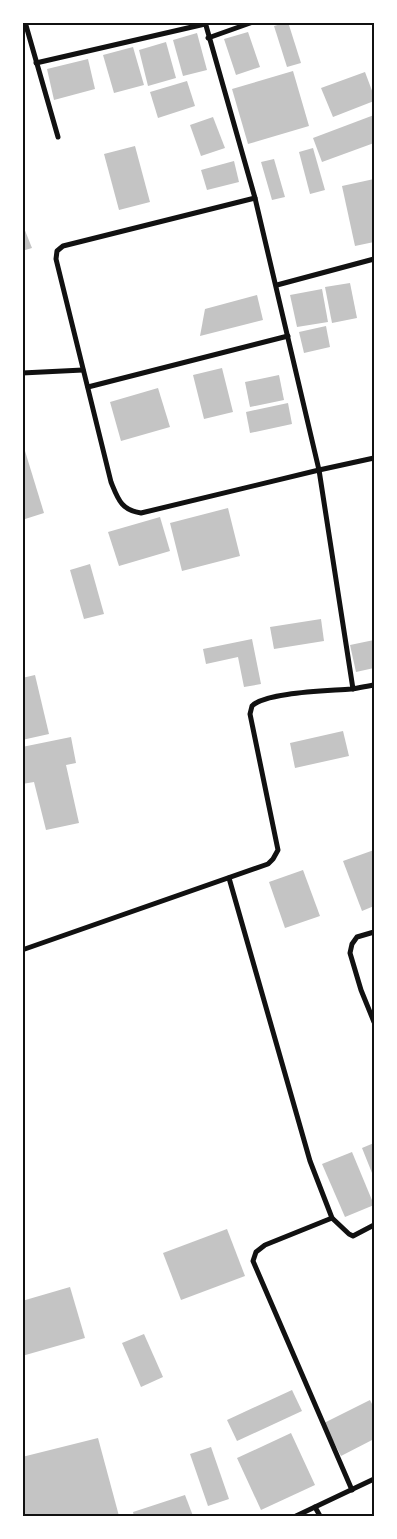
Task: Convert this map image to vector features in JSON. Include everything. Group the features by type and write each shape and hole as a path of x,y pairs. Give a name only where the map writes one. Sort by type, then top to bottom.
{"street":[{"path":"26,22 58,137"},
{"path":"208,38 253,22"},
{"path":"36,63 205,23 255,198 319,470 353,689"},
{"path":"255,198 59,248 56,259 111,482 120,500 130,512 141,513 374,458"},
{"path":"277,285 374,259"},
{"path":"88,387 288,336"},
{"path":"22,373 83,370"},
{"path":"22,950 268,864 278,850 250,714 252,706 260,701 293,693 353,689 374,685"},
{"path":"229,878 310,1161 332,1218 344,1231 353,1236 374,1225"},
{"path":"374,932 357,937 352,944 350,953 361,990 374,1022"},
{"path":"332,1218 265,1245 256,1252 253,1261 352,1490"},
{"path":"296,1516 374,1479"},
{"path":"315,1507 320,1516"}],"building":[{"path":"288,22 301,63 287,67 274,26"},
{"path":"248,32 260,67 236,75 224,39"},
{"path":"197,33 207,70 183,76 173,40"},
{"path":"166,42 176,78 148,86 139,50"},
{"path":"133,47 144,85 114,93 103,55"},
{"path":"88,59 95,89 54,100 47,69"},
{"path":"293,71 309,126 248,144 232,89"},
{"path":"365,72 374,101 333,117 321,88"},
{"path":"187,81 195,106 158,118 150,92"},
{"path":"374,115 374,143 322,162 313,138"},
{"path":"213,117 225,148 201,156 190,125"},
{"path":"135,146 150,202 119,210 104,154"},
{"path":"313,148 325,190 310,194 299,152"},
{"path":"274,159 285,197 272,200 261,162"},
{"path":"234,161 239,182 207,190 201,170"},
{"path":"374,179 374,242 355,246 342,186"},
{"path":"22,223 32,248 22,251"},
{"path":"350,283 357,318 332,323 325,287"},
{"path":"322,289 328,322 297,327 290,295"},
{"path":"257,295 263,320 200,336 205,309"},
{"path":"326,326 330,347 304,353 299,332"},
{"path":"222,368 233,412 204,419 193,375"},
{"path":"279,375 284,400 250,407 245,382"},
{"path":"158,388 170,427 121,441 110,402"},
{"path":"288,403 292,424 250,433 246,412"},
{"path":"22,451 25,451 44,513 22,520"},
{"path":"228,508 240,556 182,571 170,523"},
{"path":"160,517 170,551 119,566 108,532"},
{"path":"90,564 104,614 84,619 70,570"},
{"path":"321,619 324,641 274,649 270,627"},
{"path":"252,639 261,684 244,687 238,657 206,664 203,649"},
{"path":"374,640 374,668 356,672 350,645"},
{"path":"35,675 49,734 22,740 22,678"},
{"path":"343,731 349,756 295,768 290,743"},
{"path":"71,737 76,763 66,765 79,823 46,830 34,782 22,784 22,747"},
{"path":"374,850 374,906 362,911 343,861"},
{"path":"303,870 320,916 285,928 269,882"},
{"path":"374,1143 374,1178 362,1148"},
{"path":"352,1152 374,1205 345,1217 322,1164"},
{"path":"227,1229 245,1276 181,1300 163,1253"},
{"path":"70,1287 85,1338 22,1356 22,1301"},
{"path":"144,1334 163,1377 141,1387 122,1343"},
{"path":"292,1390 302,1411 237,1441 227,1420"},
{"path":"370,1400 374,1408 374,1439 341,1456 324,1423"},
{"path":"291,1433 315,1485 261,1510 237,1458"},
{"path":"98,1438 119,1516 22,1516 22,1457"},
{"path":"211,1447 229,1499 208,1506 190,1454"},
{"path":"185,1495 193,1516 134,1516 133,1512"}]}
